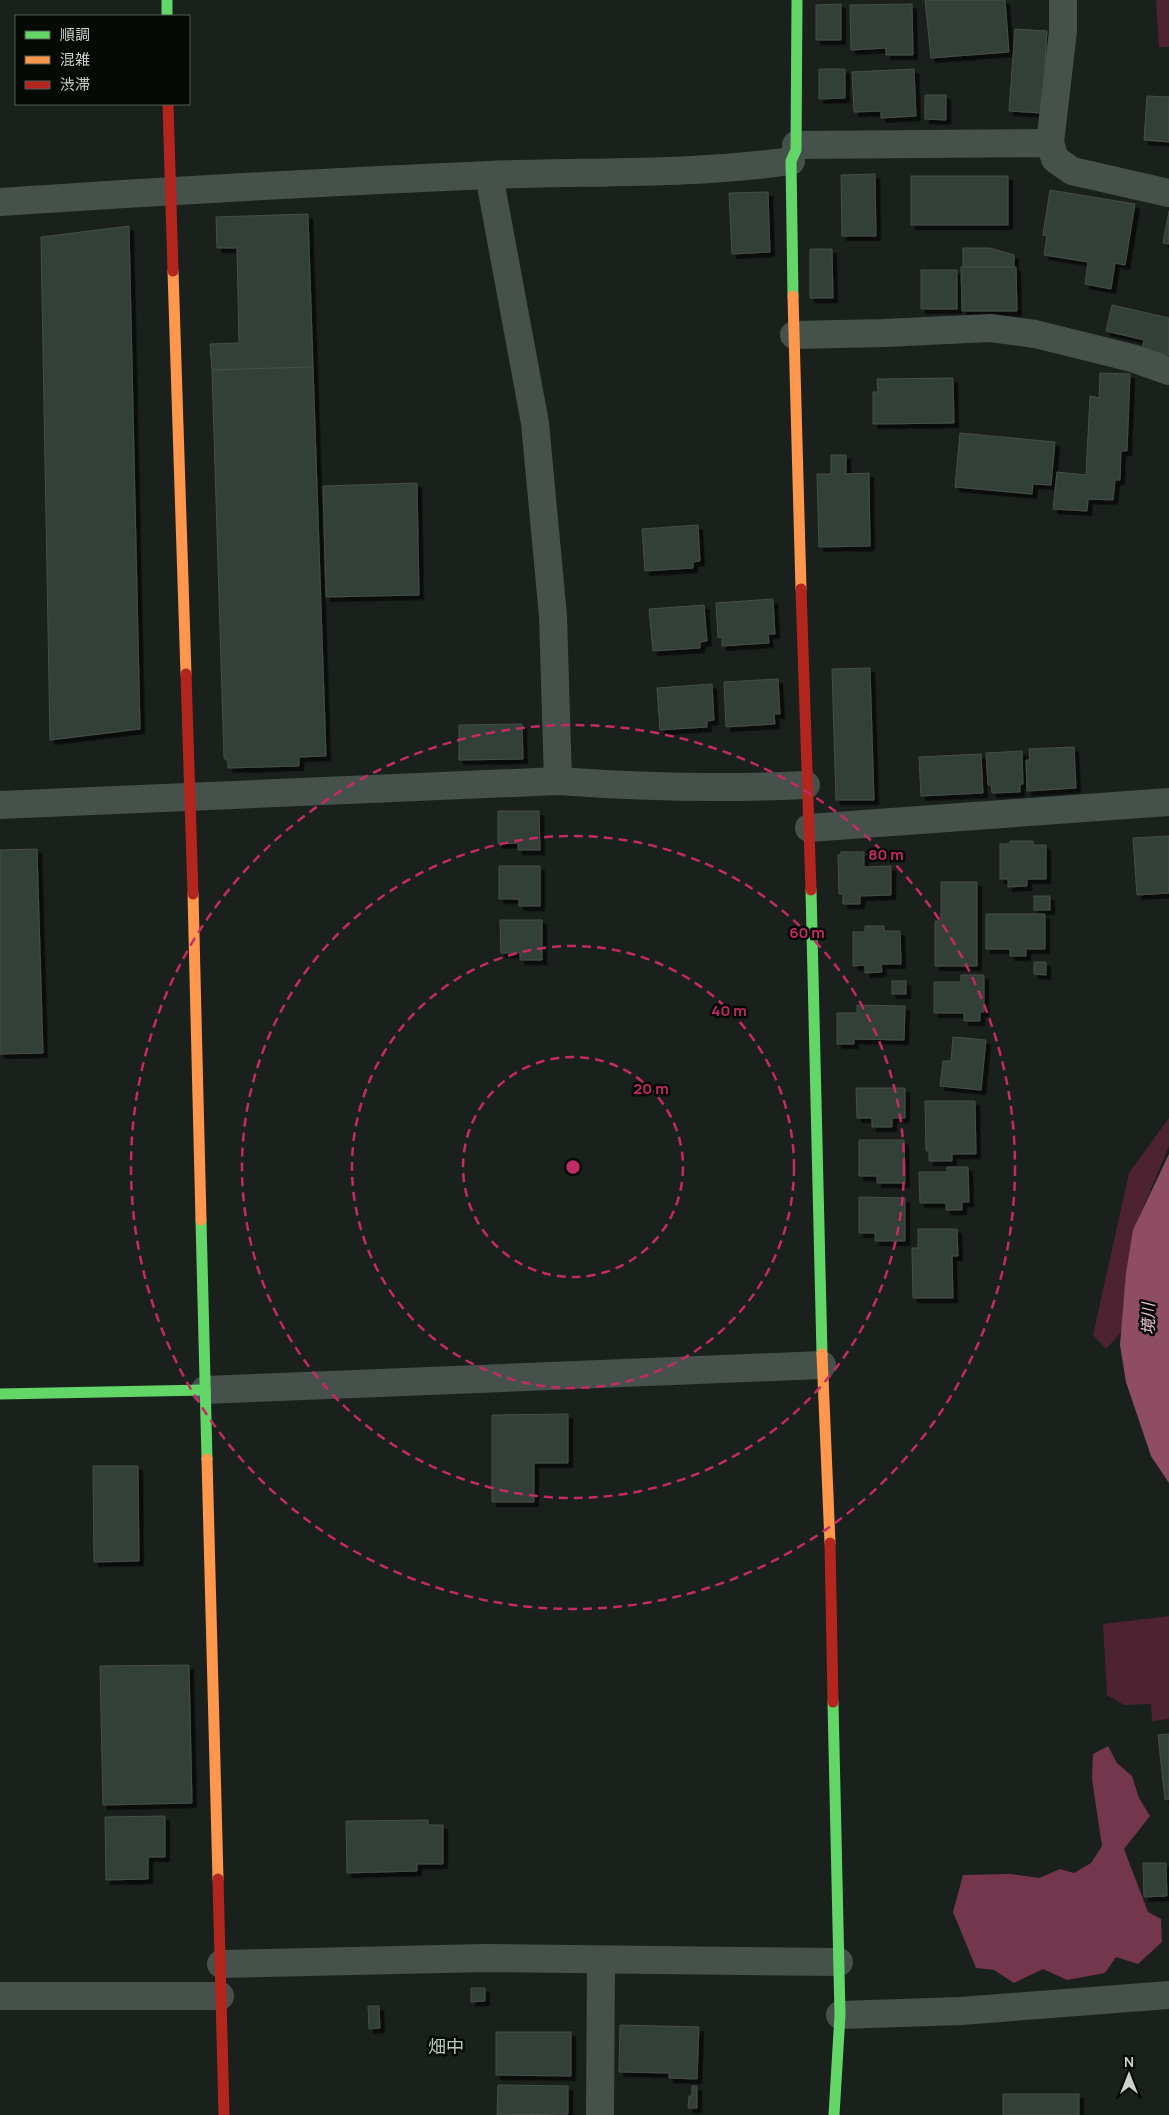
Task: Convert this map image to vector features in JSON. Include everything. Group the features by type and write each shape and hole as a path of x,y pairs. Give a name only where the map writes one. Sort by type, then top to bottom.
{"street":[{"path":"167,0 167,15"},
{"path":"797,0 793,153 794,335 806,785 809,828 822,1365 828,1471 840,2015 834,2115"},
{"path":"1062,0 1064,31 1050,143 1055,159 1072,171 1169,193"},
{"path":"168,105 190,796 224,2115"},
{"path":"0,202 170,190 489,175 699,168 793,153 1050,143"},
{"path":"489,175 535,423 553,616 558,781"},
{"path":"794,335 990,328 1035,334 1132,358 1169,371"},
{"path":"0,805 558,781 633,785 752,787 806,785"},
{"path":"809,828 1169,802"},
{"path":"0,1394 205,1390 822,1365"},
{"path":"221,1964 484,1958 839,1962"},
{"path":"600,2115 601,1960"},
{"path":"840,2015 961,2011 1169,1995"},
{"path":"0,1996 220,1996"}],"shaded area":[{"path":"1158,0 1169,0 1169,47 1159,47 1156,2"},
{"path":"1169,1118 1169,1146 1140,1215 1121,1332 1106,1349 1093,1335 1129,1173"},
{"path":"1169,1616 1169,1719 1152,1721 1151,1704 1124,1705 1107,1695 1103,1624"},
{"path":"1108,1746 1117,1763 1132,1776 1139,1798 1150,1816 1124,1849 1148,1912 1161,1919 1162,1942 1138,1964 1116,1957 1105,1973 1067,1980 1043,1969 1014,1983 994,1970 976,1968 953,1912 963,1875 1011,1874 1039,1878 1060,1869 1074,1873 1091,1863 1102,1846 1092,1779 1093,1754"}],"water":[{"name":"境川","path":"1169,1154 1169,1483 1151,1456 1126,1382 1120,1345 1126,1273 1133,1230"}],"building":[{"path":"925,0 1005,0 1009,52 931,58"},
{"path":"841,4 841,40 816,40 816,5"},
{"path":"912,4 913,55 886,55 886,48 851,50 850,5"},
{"path":"1015,29 1047,31 1042,113 1009,111"},
{"path":"819,69 845,69 845,98 819,99"},
{"path":"914,69 916,116 881,118 881,111 854,112 852,72"},
{"path":"925,95 946,95 946,120 925,119"},
{"path":"1147,96 1169,97 1169,142 1144,140"},
{"path":"875,174 876,236 842,236 841,175"},
{"path":"911,176 1008,176 1008,225 911,225"},
{"path":"1050,190 1135,204 1125,265 1115,263 1111,289 1085,284 1088,262 1044,255 1047,236 1043,235"},
{"path":"768,192 770,252 732,254 729,193"},
{"path":"1169,211 1169,244 1163,243"},
{"path":"308,214 313,367 212,370 210,344 239,343 237,248 217,248 216,217"},
{"path":"129,226 140,729 50,740 41,237"},
{"path":"963,248 990,248 1014,255 1014,267 963,267"},
{"path":"810,249 832,249 833,298 810,298"},
{"path":"961,267 1016,267 1017,311 962,311"},
{"path":"921,270 957,270 957,309 921,309"},
{"path":"1112,305 1169,318 1169,355 1142,349 1144,340 1106,331"},
{"path":"313,367 326,756 299,757 299,766 228,768 228,761 224,758 212,370"},
{"path":"1100,373 1130,374 1127,451 1121,451 1120,480 1115,480 1113,500 1088,499 1087,511 1053,509 1057,472 1086,475 1090,396 1099,398"},
{"path":"953,378 954,423 873,424 873,392 878,392 877,379"},
{"path":"960,433 1055,442 1051,485 1033,484 1032,494 955,487"},
{"path":"831,455 846,455 846,474 869,473 870,546 819,547 817,474 831,474"},
{"path":"417,483 419,595 326,597 323,486"},
{"path":"698,525 700,561 693,562 693,568 645,571 642,529"},
{"path":"773,599 775,634 768,634 769,643 722,646 722,637 718,638 716,603"},
{"path":"704,605 707,641 700,642 700,648 653,651 649,609"},
{"path":"870,668 874,800 836,800 832,669"},
{"path":"778,679 780,714 774,714 775,724 726,727 724,682"},
{"path":"712,684 714,720 707,721 707,727 660,730 657,688"},
{"path":"522,724 523,759 459,760 459,725"},
{"path":"1074,747 1076,788 1027,791 1026,760 1030,760 1029,749"},
{"path":"1022,751 1023,784 1020,784 1020,792 992,793 991,785 988,785 986,753"},
{"path":"981,754 983,793 921,796 919,757"},
{"path":"498,811 539,811 540,850 518,850 518,843 498,844"},
{"path":"1169,836 1169,893 1137,895 1133,838"},
{"path":"1010,841 1033,841 1033,845 1046,845 1046,879 1027,879 1027,886 1008,887 1008,879 1000,879 1000,844 1010,844"},
{"path":"37,849 43,1053 0,1054 0,850"},
{"path":"841,852 864,852 864,867 891,866 891,895 860,896 860,904 843,904 843,894 839,894 838,855 841,855"},
{"path":"499,866 540,866 540,906 519,906 519,899 499,899"},
{"path":"941,882 977,882 977,966 935,966 935,921 941,921"},
{"path":"1034,896 1050,896 1050,910 1034,910"},
{"path":"986,914 1045,914 1045,949 1026,949 1026,956 1010,956 1010,949 986,949"},
{"path":"500,920 542,920 542,960 520,960 520,953 501,953"},
{"path":"865,926 884,926 884,931 900,931 901,964 881,964 882,972 865,973 865,965 853,966 853,932 865,932"},
{"path":"1034,962 1046,962 1046,975 1034,974"},
{"path":"961,975 984,975 984,1012 980,1012 980,1021 964,1021 964,1013 934,1013 934,982 961,982"},
{"path":"892,981 906,981 906,994 892,994"},
{"path":"857,1005 905,1006 904,1040 854,1039 854,1044 837,1044 837,1013 857,1013"},
{"path":"953,1037 986,1040 981,1090 940,1086 943,1061 951,1061"},
{"path":"856,1088 905,1088 905,1118 892,1118 892,1127 872,1127 872,1118 857,1118"},
{"path":"925,1101 975,1101 976,1154 952,1154 952,1161 929,1161 929,1151 926,1151"},
{"path":"859,1140 904,1140 905,1183 877,1183 877,1176 859,1176"},
{"path":"947,1167 968,1167 969,1202 962,1202 962,1210 946,1210 946,1203 920,1203 919,1172 947,1172"},
{"path":"859,1197 905,1198 905,1241 875,1241 875,1233 859,1233"},
{"path":"918,1229 957,1229 958,1256 952,1256 953,1298 913,1298 912,1248 918,1248"},
{"path":"568,1414 568,1463 534,1463 534,1502 492,1502 492,1415"},
{"path":"93,1466 138,1466 139,1561 94,1562"},
{"path":"189,1665 192,1803 103,1805 100,1666"},
{"path":"1169,1734 1169,1799 1165,1800 1158,1735"},
{"path":"165,1816 165,1857 148,1857 148,1879 106,1880 105,1817"},
{"path":"428,1820 428,1825 443,1825 443,1864 417,1864 417,1871 347,1873 346,1821"},
{"path":"1143,1863 1166,1863 1167,1896 1144,1897"},
{"path":"471,1988 485,1988 485,2001 471,2002"},
{"path":"368,2006 379,2006 380,2028 369,2029"},
{"path":"620,2025 699,2027 697,2079 669,2078 669,2073 619,2072"},
{"path":"496,2032 571,2032 571,2076 496,2075"},
{"path":"498,2085 568,2086 568,2114 497,2115"},
{"path":"692,2086 697,2086 697,2108 688,2108 689,2096 692,2096"},
{"path":"1003,2094 1079,2094 1079,2115 1003,2115"}],"traffic: fast":[{"path":"167,0 167,15"},
{"path":"793,296 791,161 796,150 797,0"},
{"path":"811,890 822,1354"},
{"path":"201,1220 207,1459"},
{"path":"0,1394 205,1390"},
{"path":"833,1702 840,2015 834,2115"}],"traffic: slow":[{"path":"173,271 186,674"},
{"path":"793,296 801,589"},
{"path":"193,894 201,1220"},
{"path":"822,1354 830,1543"},
{"path":"207,1459 218,1879"}],"traffic: jam":[{"path":"168,105 173,271"},
{"path":"801,589 811,890"},
{"path":"186,674 193,894"},
{"path":"830,1543 833,1702"},
{"path":"218,1879 224,2115"}],"district":[{"name":"畑中","path":"446,2047"}]}
